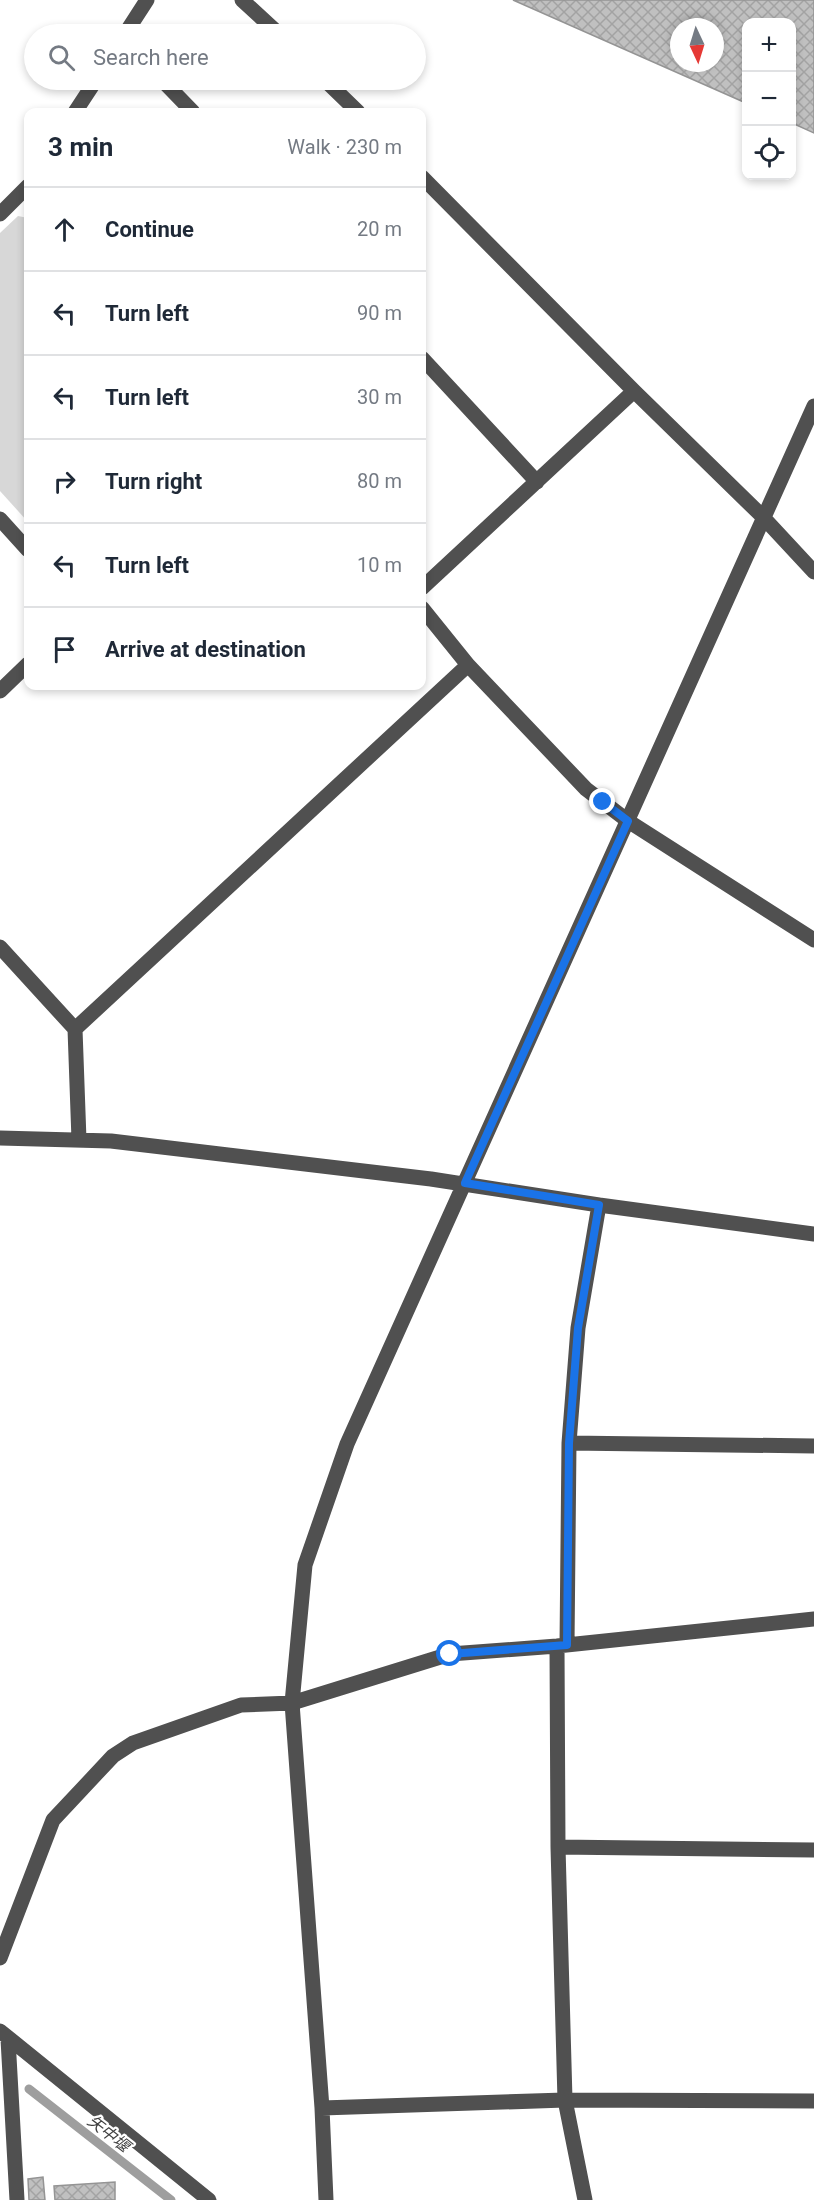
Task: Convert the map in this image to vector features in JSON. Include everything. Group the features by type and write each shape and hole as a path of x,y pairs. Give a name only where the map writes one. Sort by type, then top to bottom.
{"street":[{"path":"131,24 147,0"},
{"path":"242,0 268,24"},
{"path":"78,108 89,90"},
{"path":"172,90 189,108"},
{"path":"335,90 354,108"},
{"path":"426,181 634,391 763,517 814,572"},
{"path":"0,214 24,193"},
{"path":"426,362 537,482"},
{"path":"426,584 634,391"},
{"path":"326,2200 322,2108 291,1703 305,1565 347,1444 814,406"},
{"path":"0,519 24,546"},
{"path":"426,613 468,665 586,789 628,821 814,940"},
{"path":"75,1029 468,665"},
{"path":"0,691 24,668"},
{"path":"0,947 75,1029 79,1140"},
{"path":"0,1138 111,1141 465,1183 599,1205 814,1234"},
{"path":"585,2200 565,2100 558,1847 569,1443 578,1328 599,1205"},
{"path":"569,1443 814,1446"},
{"path":"0,1959 53,1820 113,1756 133,1743 241,1705 291,1703 450,1654 562,1646 814,1619"},
{"path":"558,1847 814,1850"},
{"path":"4,2035 17,2200"},
{"path":"4,2035 208,2200"},
{"path":"322,2108 565,2100 814,2101"}],"shaded area":[{"path":"18,216 24,217 24,518 0,491 0,233"}],"building":[{"path":"513,0 814,0 814,133 796,125 796,18 742,18 742,101 676,72 724,72 724,18 670,18 670,69"},
{"path":"43,2177 45,2200 29,2200 28,2179"},
{"path":"115,2182 115,2200 55,2200 54,2186"}],"waterway":[{"name":"矢中堰","path":"29,2089 171,2200"}],"route":[{"path":"450,1654 567,1645 569,1443 578,1328 599,1205 465,1183 628,821 603,802"}]}
